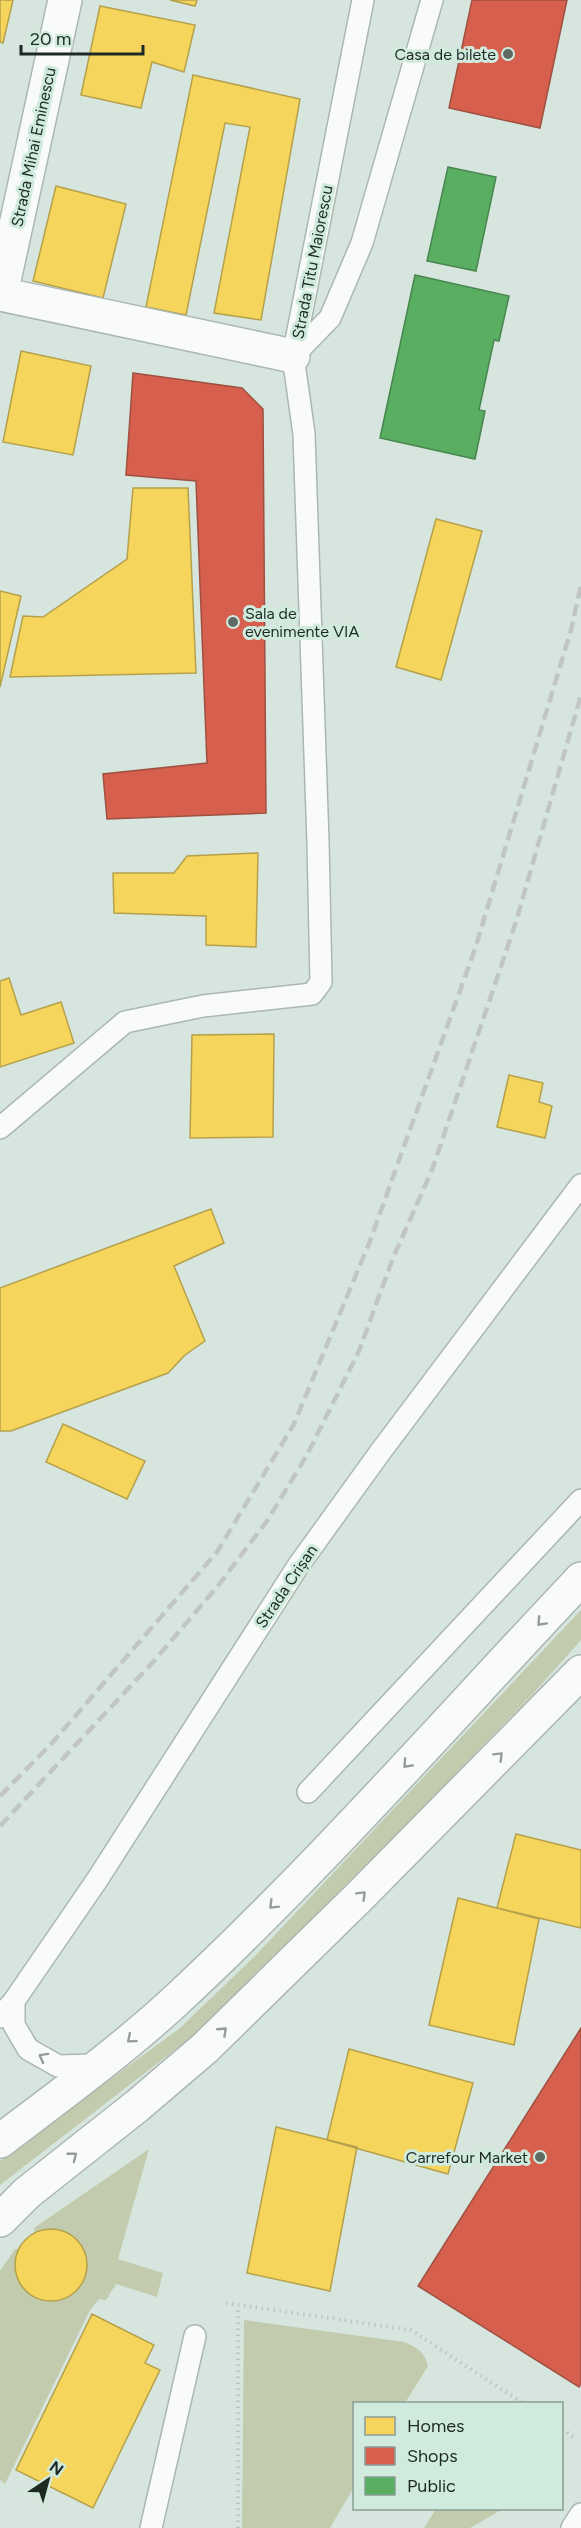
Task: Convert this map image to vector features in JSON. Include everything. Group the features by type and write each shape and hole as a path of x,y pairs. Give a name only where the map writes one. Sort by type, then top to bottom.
{"main road":[{"name":"Strada Mihai Eminescu","path":"0,296 65,0"},
{"path":"0,296 293,356"},
{"path":"0,2141 99,2065 169,2006 226,1952 318,1858 581,1579"},
{"path":"0,2220 27,2193 206,2048 581,1672"}],"lane":[{"name":"Strada Titu Maiorescu","path":"293,356 363,0"},
{"name":"Strada Titu Maiorescu","path":"293,356 330,318 362,243 432,0"},
{"path":"0,1128 125,1022 203,1006 312,994 321,982 303,434 293,356"},
{"name":"Strada Crișan","path":"0,2017 14,2001 97,1880 298,1566 381,1451 581,1185"},
{"path":"308,1792 581,1500"},
{"path":"14,2001 14,2025 28,2049 58,2066 99,2065"},
{"path":"151,2528 195,2336"},
{"path":"572,2528 581,2514"}],"path":[{"path":"226,2303 411,2330 522,2402"},
{"path":"238,2306 238,2528"},
{"path":"563,2430 576,2439"}],"green space":[{"path":"581,1610 581,1640 531,1696 272,1963 190,2038 0,2185 0,2161 180,2028 257,1954"},
{"path":"149,2149 118,2259 163,2273 157,2297 116,2284 106,2300 99,2299 90,2310 5,2484 0,2480 0,2271 15,2249 18,2249 16,2267 20,2282 30,2293 42,2299 55,2300 68,2296 79,2287 86,2268 86,2259 78,2241 63,2231 35,2232 34,2228"},
{"path":"244,2320 404,2342 420,2351 428,2366 406,2402 353,2402 353,2489 330,2528 242,2528"},
{"path":"435,2510 501,2510 470,2528 424,2528"}],"building: Homes":[{"path":"0,0 13,0 3,43 0,42"},
{"path":"170,0 197,0 195,6"},
{"path":"100,6 195,25 184,72 152,62 141,108 81,95"},
{"path":"193,75 300,99 261,320 214,313 250,127 225,123 186,315 146,307"},
{"path":"56,186 126,204 103,298 33,281"},
{"path":"21,351 91,366 73,455 3,442"},
{"path":"133,488 188,488 196,673 10,677 23,616 43,617 127,559"},
{"path":"436,519 482,531 441,680 396,667"},
{"path":"0,591 21,596 0,687"},
{"path":"258,853 256,947 206,945 206,916 114,913 113,873 174,873 187,856"},
{"path":"9,978 21,1015 61,1002 74,1043 0,1067 0,981"},
{"path":"274,1034 273,1137 190,1138 192,1035"},
{"path":"509,1075 543,1083 539,1102 552,1106 545,1138 497,1127"},
{"path":"211,1209 224,1243 174,1266 205,1341 185,1355 168,1373 11,1431 0,1431 0,1288"},
{"path":"63,1424 145,1461 127,1499 46,1462"},
{"path":"516,1834 581,1850 581,1928 497,1908"},
{"path":"458,1898 539,1919 514,2045 429,2025"},
{"path":"349,2049 473,2083 448,2174 327,2140"},
{"path":"276,2127 357,2147 330,2291 247,2273"},
{"path":"51,2229 71,2235 81,2245 87,2265 81,2285 71,2295 51,2301 31,2295 21,2285 15,2265 21,2245 31,2235"},
{"path":"92,2314 154,2345 145,2363 160,2370 93,2508 16,2470"}],"building: Shops":[{"name":"Casa de bilete","path":"472,0 567,0 540,128 449,108"},
{"name":"Sala de evenimente VIA","path":"133,373 242,388 263,409 266,813 107,819 103,774 207,763 196,481 126,475"},
{"name":"Carrefour Market","path":"581,2028 581,2383 579,2387 418,2286"}],"building: Public":[{"path":"448,167 496,177 476,271 427,261"},
{"path":"415,275 509,296 499,341 494,340 479,410 485,411 475,459 380,438"}],"railway":[{"path":"0,1796 52,1743 217,1552 294,1424 370,1241 475,949 571,630 581,585"},
{"path":"0,1826 153,1662 217,1587 267,1521 307,1455 359,1351 393,1258 432,1170 515,925 581,695"}],"place":[{"name":"Casa de bilete","path":"508,54"},
{"name":"Sala de evenimente VIA","path":"233,622"},
{"name":"Carrefour Market","path":"540,2157"}]}
